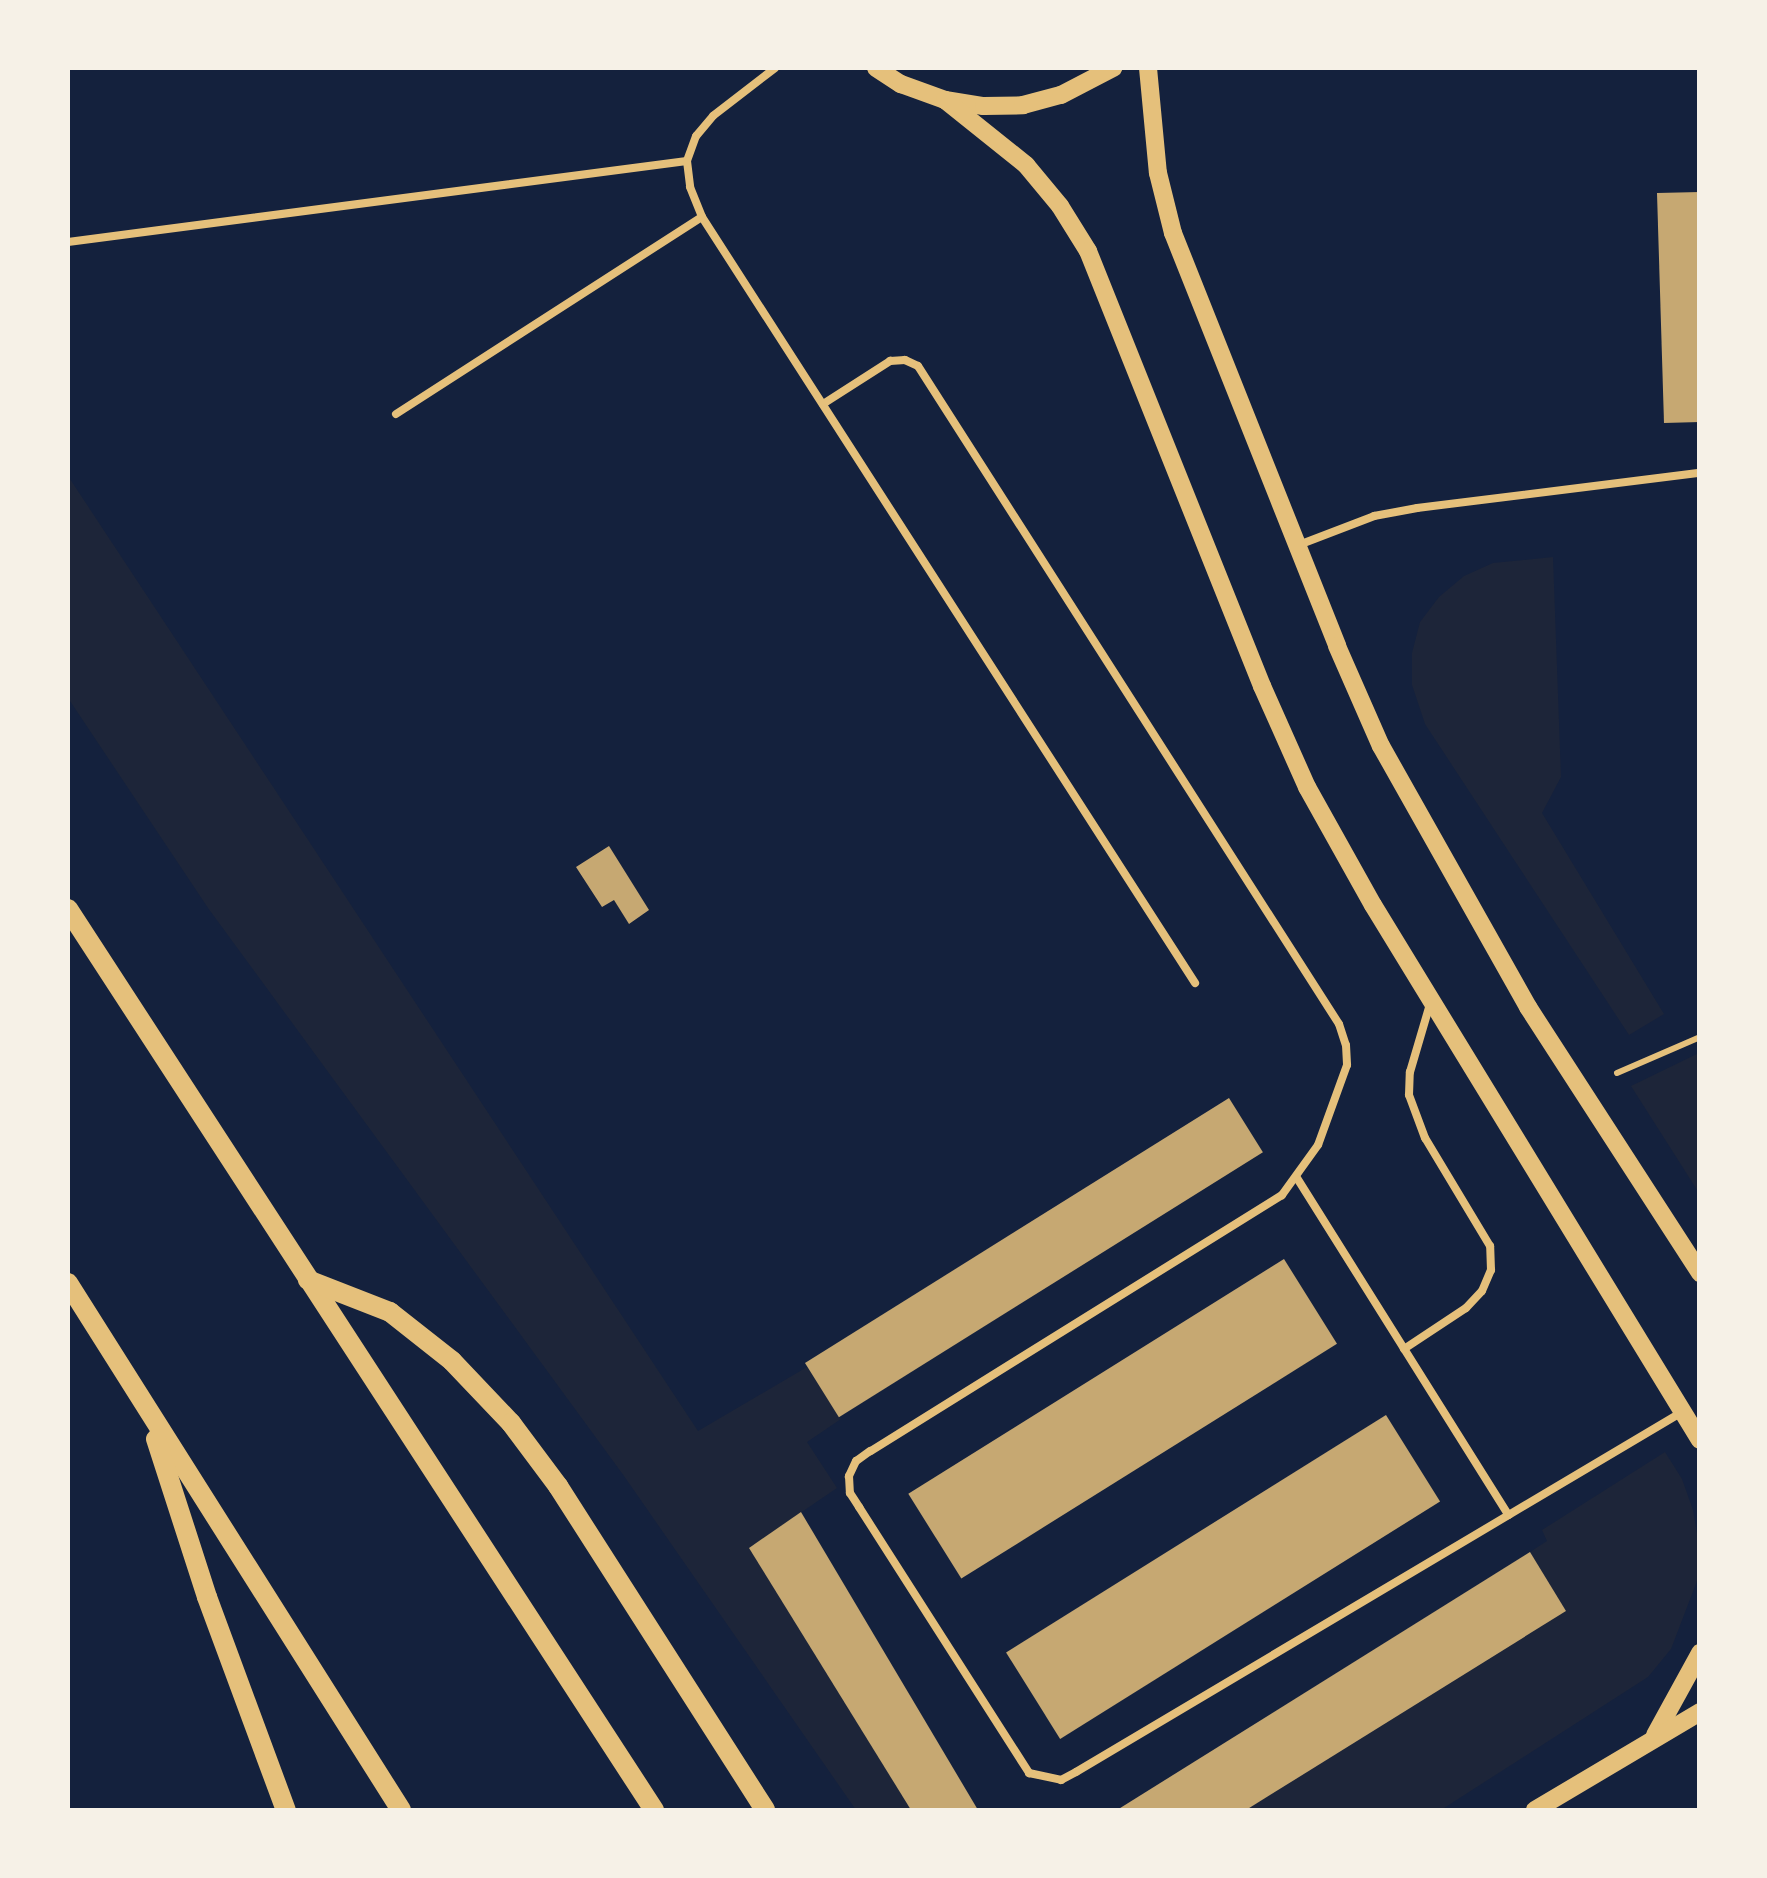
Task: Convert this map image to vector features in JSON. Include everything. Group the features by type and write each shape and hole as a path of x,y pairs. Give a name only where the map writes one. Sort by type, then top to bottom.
{"main road":[{"path":"68,910 654,1810"},
{"path":"308,1280 390,1312 452,1361 511,1423 558,1486 765,1810"},
{"path":"68,1283 402,1810"},
{"path":"146,1408 206,1597 286,1810"}],"street":[{"path":"876,68 901,84 944,100 984,106 1023,105 1060,95 1113,68"},
{"path":"1148,68 1158,173 1174,233 1296,546 1381,746 1475,918 1582,1093 1700,1273"},
{"path":"944,100 1026,165 1060,206 1088,251 1262,686 1307,787 1700,1440"},
{"path":"1652,1740 1680,1697 1700,1653"},
{"path":"1535,1810 1700,1712"}],"lane":[{"path":"774,68 712,116 696,136 687,161 690,186 702,217 1195,983"},
{"path":"68,242 687,161"},
{"path":"396,414 702,217"},
{"path":"823,404 890,361 905,360 918,366 1339,1024 1347,1064 1318,1145 1296,1178 1263,1210 856,1461 849,1476 850,1492 859,1507 1029,1773 1062,1780 1682,1412"},
{"path":"1296,546 1374,516 1417,508 1700,472"},
{"path":"1404,1348 1466,1308 1482,1291 1490,1270 1490,1246 1424,1138 1412,1106 1410,1072 1432,1000"},
{"path":"1296,1178 1508,1515"}],"path":[{"path":"1582,1093 1644,1058 1700,1037"}],"shaded area":[{"path":"68,476 698,1431 807,1367 841,1419 807,1442 837,1488 749,1548 911,1810 856,1810 624,1476 208,908 68,698"},
{"path":"1553,557 1561,777 1542,813 1664,1014 1629,1035 1425,724 1412,685 1412,653 1420,622 1439,597 1464,576 1493,563"},
{"path":"1700,1053 1699,1193 1631,1086"},
{"path":"1665,1452 1682,1479 1693,1510 1699,1545 1697,1581 1671,1649 1648,1677 1441,1810 1246,1810 1566,1611 1530,1552 1547,1541 1542,1530"}],"building":[{"path":"1700,192 1700,422 1664,423 1657,193"},
{"path":"609,846 649,910 629,924 614,900 602,907 576,867"},
{"path":"1229,1098 1263,1152 839,1417 805,1363"},
{"path":"1284,1259 1337,1344 961,1579 908,1494"},
{"path":"1386,1415 1440,1502 1060,1739 1006,1652"},
{"path":"801,1512 978,1810 911,1810 749,1548"},
{"path":"1530,1552 1566,1611 1246,1810 1117,1810"}]}
